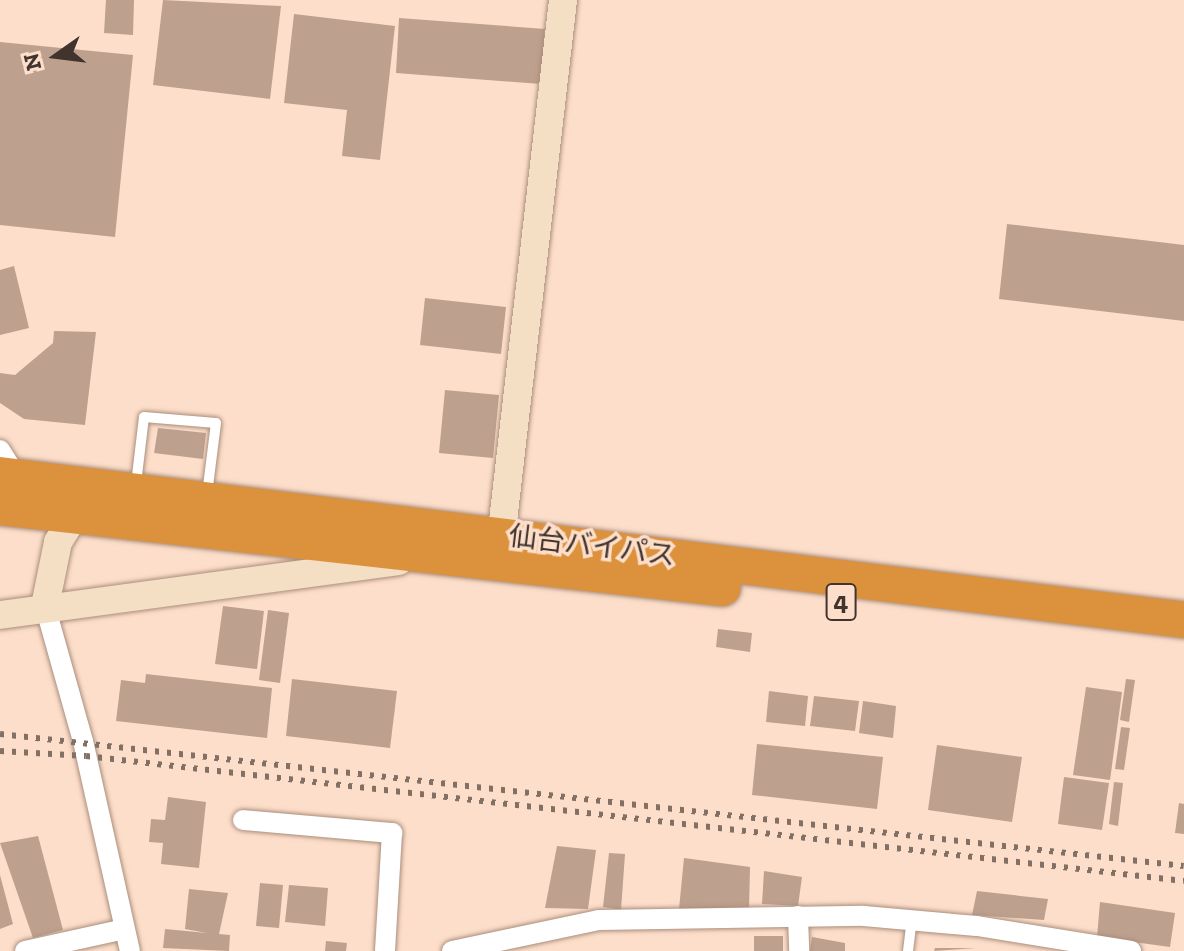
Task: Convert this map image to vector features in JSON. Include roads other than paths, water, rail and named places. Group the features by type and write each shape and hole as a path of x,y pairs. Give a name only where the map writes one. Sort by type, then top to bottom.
{"highway":[{"name":"仙台バイパス","path":"4,477 38,510 434,557 500,548 1184,620"},
{"name":"仙台バイパス","path":"4,477 75,514 135,490 500,548 1184,644"}],"street":[{"path":"500,548 563,0"},
{"path":"75,514 45,606 83,741 130,951"},
{"path":"0,615 45,606 434,557"},
{"path":"243,820 392,833 385,951"},
{"path":"798,916 799,951"},
{"path":"452,951 599,920 798,916 912,920 1131,951"},
{"path":"25,951 124,929"}],"lane":[{"path":"135,490 144,417 216,423 206,499"},
{"path":"908,951 912,920"}],"railway":[{"path":"0,734 1184,866"},
{"path":"0,751 86,756 1184,881"}]}
